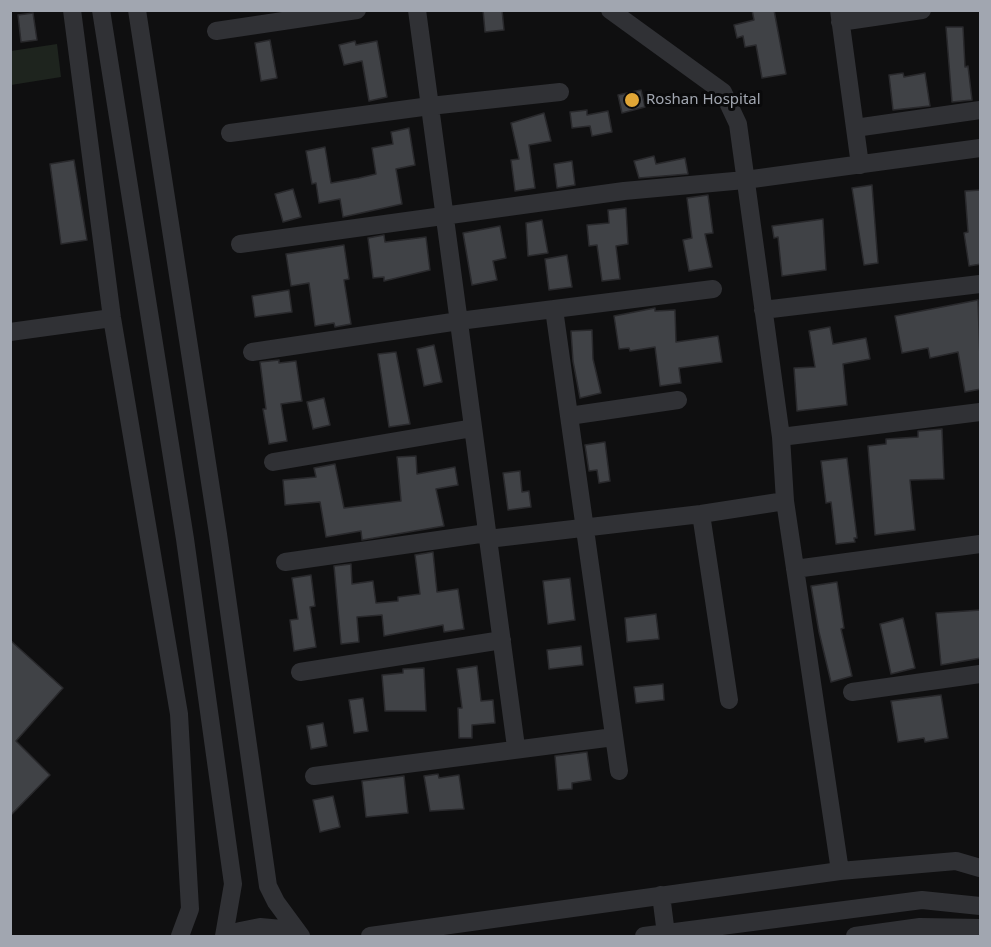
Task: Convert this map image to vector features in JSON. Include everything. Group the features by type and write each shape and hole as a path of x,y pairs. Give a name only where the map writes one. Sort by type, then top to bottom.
{"street":[{"path":"72,10 112,318 178,714 190,909 180,936"},
{"path":"101,10 185,539 233,884 224,936"},
{"path":"137,10 218,534 268,886 301,936"},
{"path":"216,31 357,10"},
{"path":"417,10 516,747"},
{"path":"610,10 723,92 738,124 781,437 785,501 840,871"},
{"path":"860,165 839,16 922,10"},
{"path":"230,133 430,106 560,92"},
{"path":"855,128 981,110"},
{"path":"240,244 444,214 624,191 745,180 981,148"},
{"path":"763,310 981,284"},
{"path":"252,352 459,321 713,289"},
{"path":"554,309 619,771"},
{"path":"10,333 112,318"},
{"path":"569,416 678,400"},
{"path":"781,437 981,412"},
{"path":"273,462 473,428"},
{"path":"285,562 488,536 701,514 785,501"},
{"path":"701,514 729,700"},
{"path":"795,569 981,544"},
{"path":"300,672 502,640"},
{"path":"852,692 981,674"},
{"path":"178,714 208,710"},
{"path":"314,776 516,747 614,736"},
{"path":"370,936 840,871 956,861 981,868"},
{"path":"661,895 666,934"},
{"path":"644,936 922,900 981,906"},
{"path":"229,936 240,930 260,927 282,929 301,936"},
{"path":"855,936 920,927 981,928"}],"shaded area":[{"path":"57,44 61,77 11,85 11,51"}],"building":[{"path":"483,10 502,10 504,30 485,32"},
{"path":"752,10 774,10 786,74 762,78 756,45 745,47 743,36 737,38 734,25 754,20"},
{"path":"33,13 37,40 21,42 18,15"},
{"path":"946,27 963,27 965,67 968,66 972,100 952,102"},
{"path":"270,40 277,78 261,81 255,43"},
{"path":"355,41 356,45 377,41 387,97 369,101 362,61 344,65 339,45"},
{"path":"903,73 904,77 925,73 930,106 893,110 889,75"},
{"path":"641,90 645,107 622,113 618,95"},
{"path":"587,110 587,115 608,111 612,132 592,136 590,126 572,128 570,112"},
{"path":"544,113 551,141 529,145 535,188 515,191 511,160 519,159 511,123"},
{"path":"409,128 415,165 396,169 402,204 343,217 340,199 319,203 316,183 312,184 306,151 325,147 331,183 359,178 376,174 372,148 393,144 391,132"},
{"path":"654,156 656,164 685,158 688,174 639,178 634,161"},
{"path":"74,160 87,240 61,244 50,164"},
{"path":"572,161 575,185 557,188 554,164"},
{"path":"872,185 878,263 864,265 852,188"},
{"path":"293,189 301,217 283,222 275,194"},
{"path":"981,190 981,264 969,266 964,233 968,232 965,191"},
{"path":"708,195 713,233 705,234 712,267 689,271 683,240 692,238 687,198"},
{"path":"626,208 628,244 616,246 620,279 602,281 597,245 589,246 587,225 609,223 608,210"},
{"path":"823,219 826,270 782,276 778,237 774,238 772,226"},
{"path":"542,220 548,253 528,256 526,223"},
{"path":"500,226 506,258 493,261 497,280 472,285 463,233"},
{"path":"384,235 385,242 426,237 430,270 384,281 384,277 373,278 368,238"},
{"path":"344,245 349,279 344,280 351,324 335,327 334,323 315,326 309,283 291,286 286,254"},
{"path":"567,255 572,287 549,290 545,259"},
{"path":"289,290 292,312 255,317 252,296"},
{"path":"978,300 981,389 965,392 958,352 930,358 928,348 902,353 895,316"},
{"path":"655,308 655,311 675,310 676,342 718,336 722,362 679,368 681,383 660,386 655,347 630,351 629,348 619,349 614,316"},
{"path":"830,327 833,344 866,338 870,359 843,364 847,405 797,411 794,368 815,367 809,331"},
{"path":"592,330 593,359 601,393 580,398 573,361 571,331"},
{"path":"434,345 442,382 424,386 417,349"},
{"path":"396,352 410,424 389,427 378,354"},
{"path":"279,360 279,363 296,361 302,401 281,404 287,441 269,444 263,409 266,409 260,362"},
{"path":"324,398 330,425 313,429 307,402"},
{"path":"942,429 944,479 910,480 915,530 875,535 868,446 886,444 886,439 918,437 918,431"},
{"path":"605,442 610,481 599,483 597,470 589,471 585,445"},
{"path":"416,456 417,474 455,467 458,485 436,489 444,526 362,540 361,531 326,537 320,502 285,505 283,480 316,477 314,468 335,464 344,508 401,501 397,457"},
{"path":"847,458 857,538 854,538 855,542 836,544 831,502 826,503 821,461"},
{"path":"520,471 522,492 529,491 531,507 508,510 503,473"},
{"path":"433,552 437,592 458,589 464,629 444,632 443,625 384,636 382,615 357,617 359,642 341,644 334,566 351,564 352,584 373,581 376,603 398,601 398,597 420,594 415,555"},
{"path":"311,575 315,606 310,607 316,647 294,651 290,620 298,619 292,578"},
{"path":"570,578 575,620 548,624 543,581"},
{"path":"837,582 844,628 841,629 852,676 831,682 811,586"},
{"path":"981,610 981,658 941,665 936,613"},
{"path":"656,614 659,639 627,642 625,618"},
{"path":"903,618 915,668 891,674 880,624"},
{"path":"10,640 63,688 16,741 50,775 10,816"},
{"path":"581,646 583,665 549,669 547,650"},
{"path":"477,666 481,701 493,700 495,723 472,725 472,738 459,738 458,708 462,708 457,669"},
{"path":"424,668 426,711 385,711 382,675 403,673 403,669"},
{"path":"663,684 664,700 636,703 634,687"},
{"path":"941,695 948,738 925,742 924,738 898,742 891,701"},
{"path":"363,698 368,731 354,733 349,700"},
{"path":"323,723 327,746 311,749 307,726"},
{"path":"587,752 591,780 572,783 572,789 558,790 555,756"},
{"path":"438,774 439,778 459,775 464,809 430,811 424,776"},
{"path":"404,776 408,813 366,817 362,781"},
{"path":"333,796 340,827 320,832 313,800"}],"place":[{"name":"Roshan Hospital","path":"632,100"}]}
